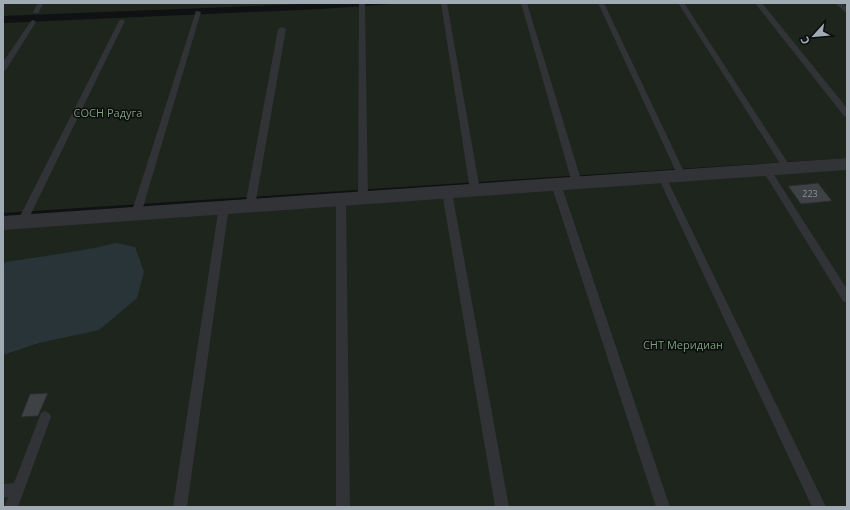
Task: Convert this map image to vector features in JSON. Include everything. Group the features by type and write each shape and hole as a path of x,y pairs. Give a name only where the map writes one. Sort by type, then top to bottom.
{"street":[{"path":"3,223 136,214 224,206 250,206 847,164"}],"lane":[{"path":"36,12 41,3"},
{"path":"362,3 363,198"},
{"path":"444,3 475,190"},
{"path":"524,3 577,183"},
{"path":"601,3 682,176"},
{"path":"681,3 787,168"},
{"path":"758,3 847,114"},
{"path":"838,3 847,12"},
{"path":"136,214 198,12"},
{"path":"22,222 122,21"},
{"path":"3,68 33,22"},
{"path":"250,206 282,29"},
{"path":"766,170 847,298"},
{"path":"662,177 819,507"},
{"path":"556,184 663,507"},
{"path":"447,192 502,507"},
{"path":"341,199 343,507"},
{"path":"180,507 224,206"},
{"path":"11,507 44,417"},
{"path":"3,491 17,489"}],"green space":[{"path":"3,3 329,3 3,16"},
{"name":"СОСН Радуга","path":"406,3 847,3 847,158 3,213 3,23 321,9"},
{"name":"СНТ Меридиан","path":"847,169 847,507 3,507 3,228"}],"shaded area":[{"path":"116,243 135,247 144,272 137,298 99,330 39,343 3,355 3,264 6,262"}],"building":[{"path":"818,183 832,201 801,204 788,186"},
{"path":"48,393 38,416 21,417 30,394"}]}
